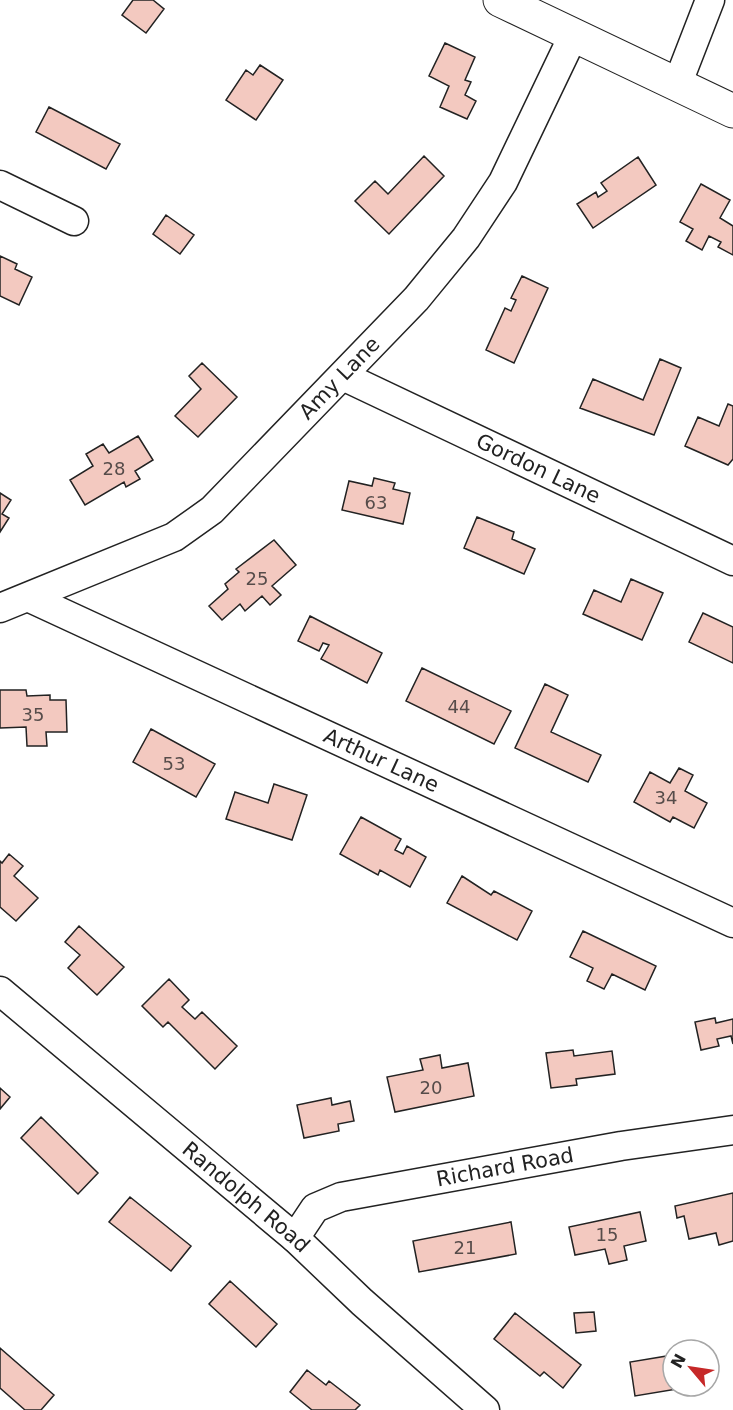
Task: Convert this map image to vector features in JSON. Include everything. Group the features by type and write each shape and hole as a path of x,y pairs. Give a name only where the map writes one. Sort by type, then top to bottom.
{"main road":[{"path":"500,0 733,111"}],"street":[{"path":"677,85 710,0"},
{"name":"Amy Lane","path":"0,608 30,598 152,547 192,526 212,510 416,299 485,213 507,175 573,36"},
{"path":"0,184 74,221"},
{"name":"Gordon Lane","path":"342,376 733,561"},
{"name":"Arthur Lane","path":"30,598 733,923"},
{"name":"Randolph Road","path":"0,991 294,1238 362,1302 485,1410"},
{"name":"Richard Road","path":"294,1238 315,1208 341,1197 621,1146 733,1130"}],"building":[{"path":"133,0 153,0 164,9 146,33 122,15"},
{"path":"445,43 475,57 465,80 471,82 465,95 476,101 467,119 440,107 449,86 429,76"},
{"path":"260,65 283,80 256,120 226,100 246,70 253,75"},
{"path":"49,107 120,144 106,169 36,132"},
{"path":"424,156 444,176 389,234 355,201 375,181 388,194"},
{"path":"638,157 656,185 593,228 577,204 596,192 598,197 607,191 601,183"},
{"path":"701,184 730,200 720,218 733,226 733,255 718,247 721,242 709,236 702,250 686,241 693,229 680,222"},
{"path":"166,215 194,235 180,254 153,234"},
{"path":"0,256 17,264 15,269 32,277 19,305 0,296"},
{"path":"522,276 548,288 514,363 486,350 505,308 511,311 516,300 511,298"},
{"path":"660,359 681,368 654,435 580,408 593,379 643,400"},
{"path":"202,363 237,397 198,437 175,416 201,389 189,376"},
{"path":"728,404 733,406 733,459 728,465 685,446 698,417 719,426"},
{"path":"138,436 153,460 135,471 140,479 126,487 124,482 85,505 70,480 93,466 86,454 103,444 109,453"},
{"path":"374,478 395,483 393,489 410,493 403,524 342,510 349,481 372,486"},
{"path":"0,493 11,500 2,514 9,518 0,532"},
{"path":"477,517 514,532 512,539 535,549 524,574 464,548"},
{"path":"274,540 296,565 272,586 281,595 270,605 262,596 245,611 240,604 222,620 209,606 228,589 225,584 239,572 236,569"},
{"path":"631,579 663,593 642,640 583,614 594,590 621,602"},
{"path":"703,613 733,627 733,663 689,642"},
{"path":"310,616 382,653 367,683 321,659 329,645 323,643 319,651 298,641"},
{"path":"422,668 511,711 494,744 406,701"},
{"path":"545,684 568,695 551,732 601,755 588,782 515,748"},
{"path":"0,690 26,690 27,696 50,695 50,700 66,700 67,732 46,732 47,746 27,746 26,727 0,728"},
{"path":"151,729 215,764 196,797 133,762"},
{"path":"679,768 693,775 685,791 707,803 694,828 673,817 670,822 634,802 650,772 670,783"},
{"path":"274,784 307,795 292,840 226,819 235,792 268,803"},
{"path":"361,817 401,839 395,850 403,854 407,846 426,857 410,887 380,870 378,875 340,854"},
{"path":"9,854 23,866 14,876 38,898 16,921 0,907 0,861 2,863"},
{"path":"462,876 491,895 494,891 532,911 517,940 447,903"},
{"path":"79,926 124,967 97,995 68,968 80,955 65,942"},
{"path":"583,931 656,966 645,990 612,974 604,989 587,981 593,968 570,957"},
{"path":"169,979 189,1000 182,1007 195,1019 202,1012 237,1046 215,1069 168,1022 163,1027 142,1006"},
{"path":"715,1018 716,1023 733,1019 733,1044 731,1036 717,1039 719,1046 701,1050 695,1022"},
{"path":"573,1050 574,1056 612,1051 615,1074 576,1079 577,1085 551,1088 546,1053"},
{"path":"440,1055 442,1068 468,1063 474,1096 395,1112 387,1077 423,1070 420,1059"},
{"path":"0,1088 10,1097 0,1109"},
{"path":"331,1098 332,1105 350,1101 354,1121 338,1124 339,1131 304,1138 297,1105"},
{"path":"41,1117 98,1173 78,1194 21,1138"},
{"path":"733,1193 733,1241 719,1245 716,1233 689,1239 684,1216 677,1218 675,1206"},
{"path":"130,1197 191,1246 171,1271 109,1222"},
{"path":"640,1212 646,1241 624,1246 627,1260 609,1264 605,1249 575,1255 569,1227"},
{"path":"511,1222 516,1254 419,1272 413,1241"},
{"path":"230,1281 277,1324 256,1347 209,1304"},
{"path":"594,1312 596,1331 576,1333 574,1313"},
{"path":"515,1313 581,1365 563,1388 544,1372 540,1376 494,1339"},
{"path":"0,1348 54,1395 41,1410 25,1410 0,1388"},
{"path":"661,1357 661,1392 635,1396 630,1362"},
{"path":"307,1370 326,1385 329,1381 360,1405 355,1410 312,1410 290,1392"}]}
